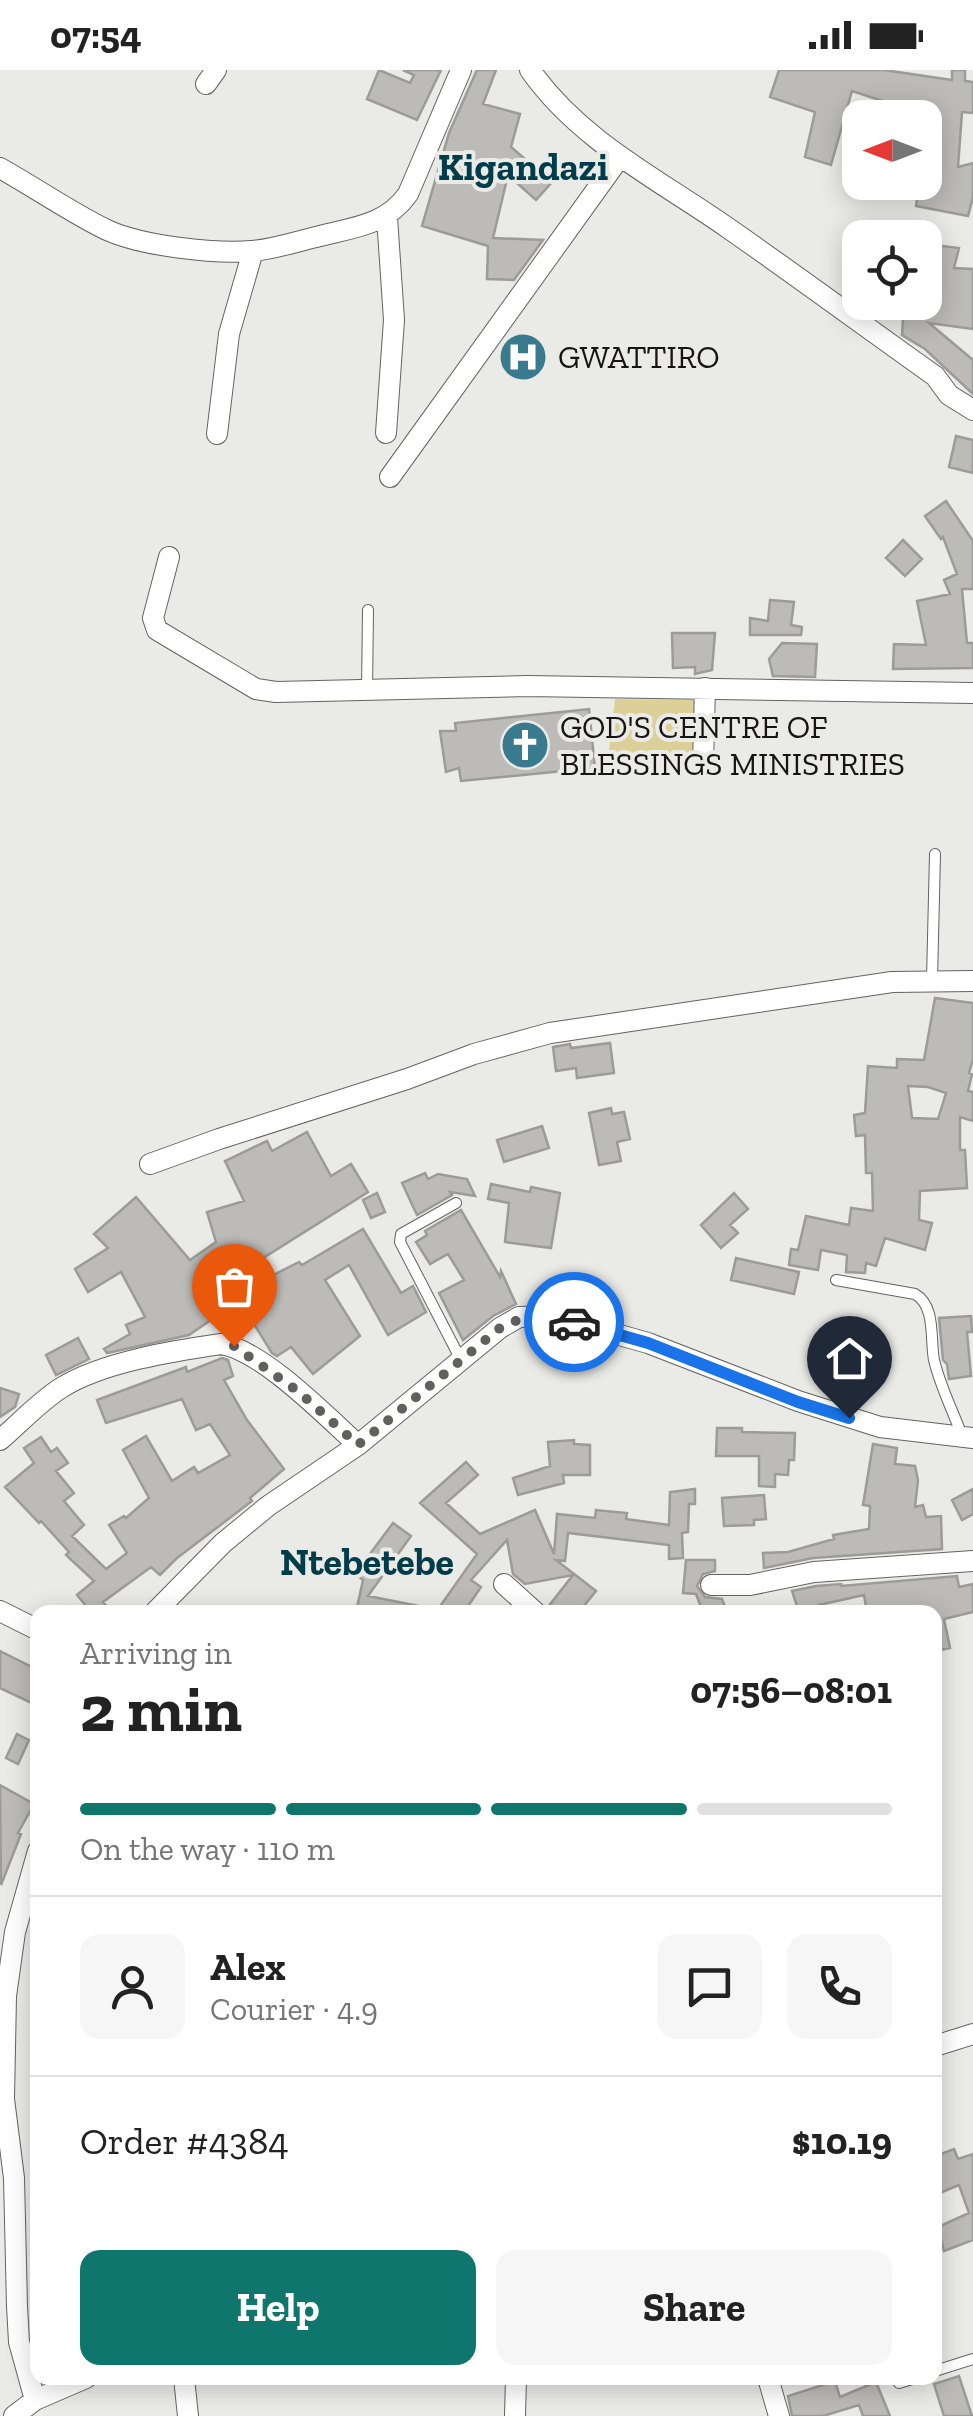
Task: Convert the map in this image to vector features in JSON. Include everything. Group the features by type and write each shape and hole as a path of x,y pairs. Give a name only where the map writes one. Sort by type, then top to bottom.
{"street":[{"path":"0,168 108,230 130,238 164,245 254,251 387,216 408,194 461,70"},
{"path":"530,70 574,122 620,158 730,229 935,376 949,394 973,410"},
{"path":"390,477 620,158"},
{"path":"386,433 394,320 387,216"},
{"path":"217,434 228,334 254,251"},
{"path":"169,557 153,618 157,630 256,690 527,686 973,692"},
{"path":"704,688 704,764"},
{"path":"150,1164 219,1138 407,1080 474,1054 550,1033 892,982 973,981"},
{"path":"162,1605 222,1543 268,1506 358,1445 500,1328 520,1317 552,1316 648,1343 798,1402 865,1422 968,1437"},
{"path":"0,1440 59,1389 79,1378 132,1362 222,1344 252,1356 358,1445"},
{"path":"711,1585 750,1585 814,1572 973,1561"},
{"path":"504,1584 527,1605"},
{"path":"0,1611 30,1626"},
{"path":"30,1879 3,1995 4,2099 14,2178 16,2306 19,2342 30,2382"},
{"path":"942,2044 973,2034"},
{"path":"31,2385 35,2400"},
{"path":"14,2416 35,2400 70,2385"},
{"path":"185,2385 188,2416"},
{"path":"515,2416 516,2385"},
{"path":"770,2385 779,2416"}],"lane":[{"path":"367,690 368,610"},
{"path":"932,980 935,854"},
{"path":"456,1203 401,1234 400,1242 461,1360"},
{"path":"836,1280 922,1298 928,1308 935,1363 968,1437"},
{"path":"942,2370 973,2360"}],"shaded area":[{"path":"615,699 699,700 696,761 608,758"}],"building":[{"path":"379,70 410,83 414,75 403,70 441,70 417,120 367,99"},
{"path":"477,70 496,70 483,104 520,114 511,147 552,182 536,200 508,175 493,238 543,240 514,280 487,279 488,246 422,226 449,133"},
{"path":"779,70 884,70 952,80 952,70 965,70 965,81 973,82 973,113 962,112 958,167 973,163 973,197 968,216 916,206 917,200 942,200 942,100 880,100 852,91 849,100 842,100 842,126 831,165 805,157 815,112 770,97"},
{"path":"942,246 959,248 954,268 973,269 973,329 929,323 973,360 973,394 925,349 902,335 903,320 942,320"},
{"path":"956,436 973,440 973,473 949,467"},
{"path":"946,501 973,541 973,589 962,589 967,643 973,643 973,668 893,669 894,644 926,645 917,601 950,594 944,580 957,574 943,537 925,516"},
{"path":"903,540 922,559 905,576 886,558"},
{"path":"770,600 794,602 791,625 802,627 801,635 750,635 750,618 768,621"},
{"path":"672,633 715,633 712,670 695,674 695,667 673,668"},
{"path":"782,643 817,644 815,677 773,676 769,659"},
{"name":"GOD'S CENTRE OF BLESSINGS MINISTRIES","path":"589,709 595,768 461,781 459,768 446,772 440,731 456,731 455,723"},
{"path":"935,998 973,1003 973,1059 968,1091 973,1092 973,1121 960,1117 960,1150 965,1150 967,1188 920,1191 919,1220 932,1223 925,1250 885,1238 876,1266 866,1263 865,1273 846,1272 847,1255 821,1250 818,1270 789,1265 791,1249 798,1250 806,1216 849,1225 851,1208 873,1211 865,1135 856,1136 854,1115 865,1113 868,1066 897,1068 897,1059 924,1060","holes":["908,1086 946,1093 938,1119 912,1118"]},
{"path":"610,1043 614,1073 577,1078 576,1068 556,1071 553,1047"},
{"path":"611,1108 612,1114 624,1112 630,1139 617,1142 621,1161 599,1165 589,1113"},
{"path":"542,1126 549,1148 504,1162 497,1140"},
{"path":"307,1132 331,1176 351,1164 368,1192 228,1280 236,1294 299,1262 302,1265 363,1229 401,1293 413,1286 426,1312 388,1335 349,1265 325,1280 360,1336 313,1374 291,1347 277,1356 272,1353 249,1316 231,1328 221,1313 189,1335 107,1353 104,1349 130,1334 126,1325 145,1317 121,1272 88,1292 75,1269 108,1248 94,1234 136,1197 190,1260 216,1242 207,1212 244,1201 225,1161 267,1141 272,1151"},
{"path":"425,1173 428,1179 438,1174 467,1179 475,1196 450,1192 452,1195 417,1215 402,1183"},
{"path":"491,1184 560,1193 551,1248 505,1242 509,1203 488,1199"},
{"path":"377,1193 385,1212 371,1218 363,1200"},
{"path":"734,1193 748,1209 730,1225 738,1233 721,1248 701,1225"},
{"path":"461,1210 500,1277 501,1271 516,1304 463,1340 439,1293 464,1280 448,1254 430,1264 416,1242 427,1235 425,1231"},
{"path":"736,1258 799,1272 794,1294 731,1280"},
{"path":"971,1316 972,1332 967,1332 971,1376 949,1379 939,1318"},
{"path":"848,1326 868,1339 843,1378 823,1365"},
{"path":"78,1338 89,1359 56,1375 46,1355"},
{"path":"222,1358 228,1360 233,1376 224,1380 247,1420 284,1469 250,1498 252,1501 160,1575 151,1567 103,1602 106,1605 85,1605 77,1595 94,1581 5,1487 34,1463 24,1448 41,1437 51,1452 57,1448 68,1463 56,1471 74,1493 64,1501 84,1525 72,1536 106,1569 127,1553 109,1525 126,1518 149,1498 123,1450 146,1436 172,1481 194,1467 198,1473 230,1455 210,1424 196,1430 182,1399 106,1423 97,1400 186,1367 187,1372"},
{"path":"0,1388 19,1394 15,1407 0,1417"},
{"path":"717,1428 795,1433 794,1460 789,1460 788,1475 775,1474 775,1487 759,1486 759,1456 716,1456"},
{"path":"574,1440 574,1444 590,1445 590,1475 563,1475 564,1483 518,1495 513,1478 550,1466 548,1442"},
{"path":"873,1444 897,1448 895,1464 915,1466 915,1507 923,1505 926,1517 941,1516 942,1549 813,1558 764,1568 763,1553 788,1552 834,1539 833,1535 869,1529 870,1506 863,1505"},
{"path":"466,1462 478,1475 446,1503 480,1534 535,1510 554,1554 557,1514 595,1518 596,1510 627,1513 626,1519 669,1525 670,1492 695,1489 695,1504 689,1504 688,1532 682,1533 683,1558 669,1559 669,1545 568,1533 565,1561 556,1560 596,1591 585,1605 550,1605 573,1575 525,1584 513,1574 507,1540 471,1580 481,1587 469,1605 441,1605 477,1554 420,1503"},
{"path":"973,1489 973,1514 962,1520 952,1500"},
{"path":"764,1495 766,1519 754,1520 754,1525 724,1526 722,1498"},
{"path":"393,1523 411,1536 368,1596 414,1605 358,1605 363,1580 355,1574"},
{"path":"686,1560 715,1560 715,1571 703,1574 697,1586 705,1597 722,1599 724,1605 700,1605 696,1594 683,1593"},
{"path":"957,1576 959,1587 973,1584 973,1612 944,1619 950,1648 942,1650 942,1605 866,1605 864,1595 819,1605 797,1605 792,1591"},
{"path":"0,1651 30,1666 30,1702 0,1688"},
{"path":"17,1734 29,1740 18,1764 6,1758"},
{"path":"0,1785 30,1802 30,1811 18,1833 21,1834 1,1885"},
{"path":"954,2149 958,2159 973,2154 973,2240 944,2251 942,2225 969,2213 959,2185 942,2192 942,2153"},
{"path":"959,2376 972,2416 944,2416 934,2385 942,2385 942,2381"},
{"path":"822,2385 836,2385 840,2397 877,2385 890,2416 863,2416 859,2405 823,2416 792,2416 788,2396"}],"way so far":[{"path":"234,1346 299,1392 358,1445 500,1328 520,1317 535,1315 574,1322"}],"place":[{"name":"GWATTIRO","path":"523,357"},
{"name":"GOD'S CENTRE OF BLESSINGS MINISTRIES","path":"525,745"}],"district":[{"name":"Kigandazi","path":"523,167"},
{"name":"Ntebetebe","path":"367,1562"}],"route":[{"path":"574,1322 648,1343 849,1418"}]}
